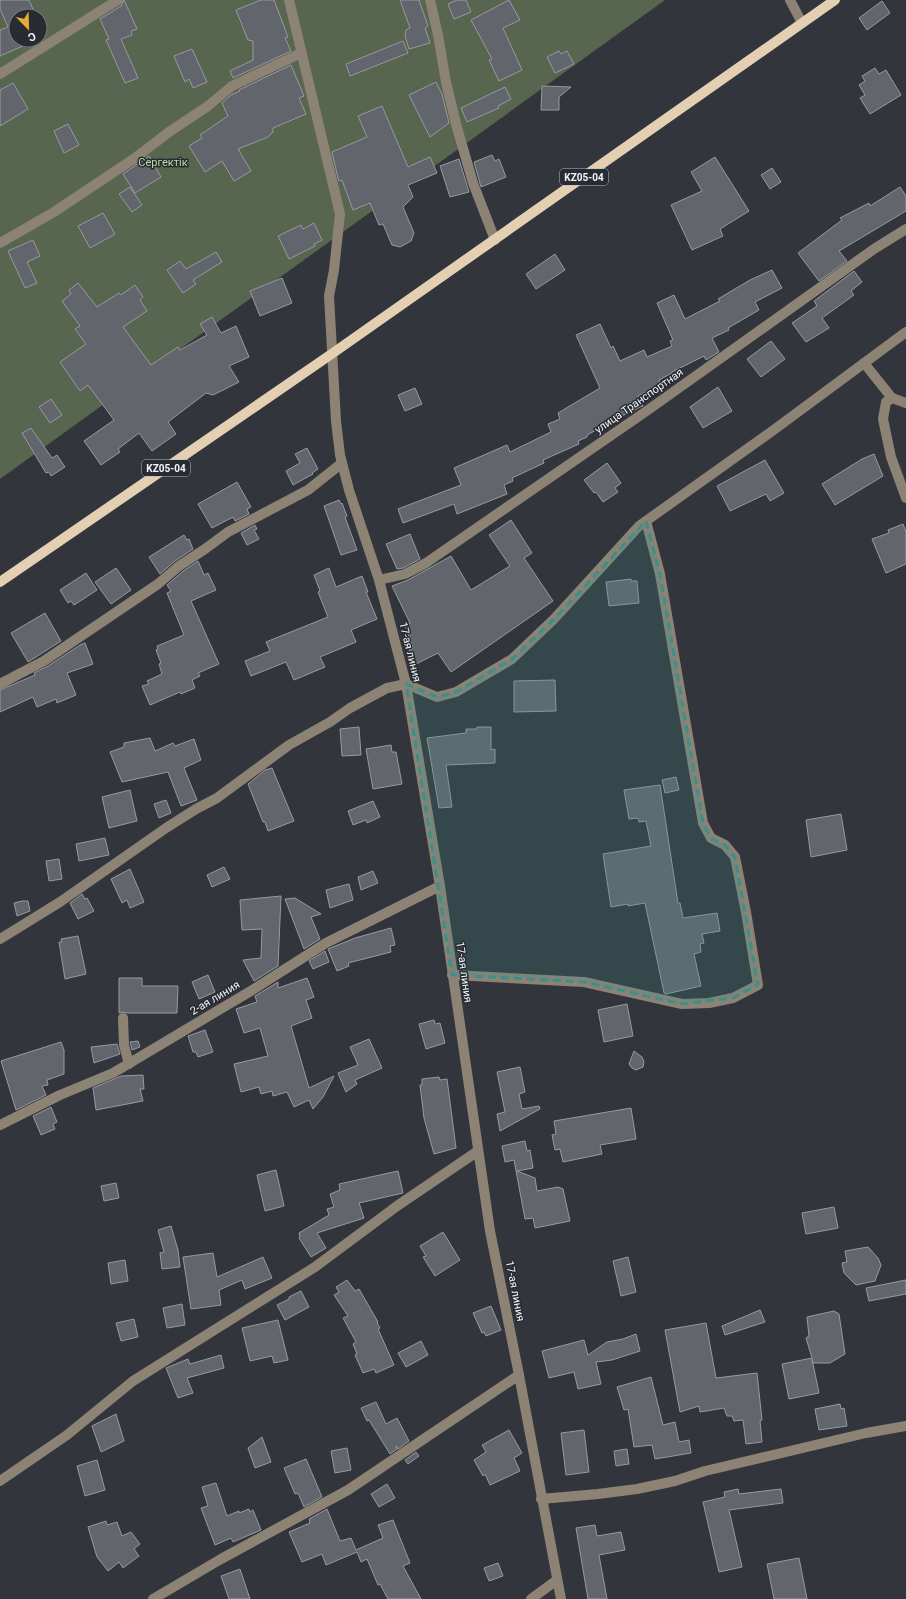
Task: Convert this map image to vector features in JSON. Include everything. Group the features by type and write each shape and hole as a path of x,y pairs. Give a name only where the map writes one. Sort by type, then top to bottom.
{"main road":[{"name":"KZ05-04","path":"0,582 333,353 835,0"}],"street":[{"path":"0,74 118,0"},
{"name":"17-ая линия","path":"289,0 340,214 334,270 329,296 336,421 342,463 379,580 406,684 440,886 490,1232 519,1375 541,1499 561,1599"},
{"path":"430,0 456,124 473,183 495,240"},
{"path":"790,0 802,23"},
{"path":"0,243 54,212 135,158 169,132 208,106 232,86 301,53"},
{"name":"улица Транспортная","path":"379,580 405,574 426,563 654,406 874,249 906,229"},
{"path":"0,939 60,902 172,824 217,798 289,745 386,688 406,684 437,696 456,692 512,659 554,619 639,526 775,429 906,332"},
{"path":"864,363 892,398 906,402"},
{"path":"892,398 886,402 883,419 891,457 906,498"},
{"path":"0,684 44,661 152,588 179,566 228,532 308,490 342,463"},
{"path":"452,975 584,982 682,1004 709,1003 732,998 758,985 735,857 725,845 712,838 703,823 660,574 646,521"},
{"name":"2-ая линия","path":"0,1125 60,1095 113,1073 254,989 326,943 440,886"},
{"path":"123,1018 124,1045 129,1064"},
{"path":"0,1480 67,1435 133,1381 315,1267 397,1206 478,1151"},
{"path":"153,1599 221,1559 348,1490 519,1375"},
{"path":"541,1499 637,1489 675,1481 705,1471 866,1433 906,1426"},
{"path":"531,1599 558,1580"}],"highlighted area":[{"path":"646,521 660,574 703,823 711,838 725,845 735,857 758,985 733,998 682,1004 584,982 452,975 406,684 437,697 456,692 512,659 554,619"}],"green space":[{"name":"Сергектік","path":"0,0 665,0 0,479"}],"building":[{"path":"0,0 29,0 32,8 8,8 8,27 0,9"},
{"path":"124,0 137,29 131,31 132,35 121,39 138,78 125,83 106,40 109,39 100,19 121,6"},
{"path":"261,0 274,0 288,37 285,38 291,51 233,78 230,71 253,60 253,41 248,40 236,10"},
{"path":"400,0 419,0 428,26 425,28 430,43 409,49 405,36 406,30 410,28"},
{"path":"457,0 466,0 471,12 454,19 448,4"},
{"path":"509,0 520,20 503,28 522,70 499,81 489,60 492,59 471,20"},
{"path":"882,1 890,13 867,30 859,18"},
{"path":"8,27 8,48 18,48 0,56 0,30"},
{"path":"403,41 408,53 350,76 346,64"},
{"path":"192,49 207,82 193,88 189,79 185,82 174,56"},
{"path":"559,51 561,54 567,51 574,64 555,73 547,57"},
{"path":"291,65 304,96 299,98 306,114 273,128 273,132 268,137 238,149 251,171 234,181 222,161 205,172 189,146 202,138 200,135 228,116 222,103 231,95 240,91 239,90"},
{"path":"875,68 879,74 886,70 901,95 870,114 860,98 865,95 859,85 865,81 862,76"},
{"path":"436,82 442,94 449,123 430,137 409,95"},
{"path":"13,83 28,109 0,126 0,90"},
{"path":"542,86 571,87 559,97 559,110 541,110"},
{"path":"505,87 511,99 498,106 499,108 467,122 461,108"},
{"path":"382,106 408,167 430,157 437,173 408,185 413,197 403,207 414,233 411,241 400,247 392,245 383,224 379,225 370,203 353,210 342,180 339,181 332,152 367,137 358,116"},
{"path":"68,124 79,145 64,153 54,131"},
{"path":"492,155 495,161 499,159 506,177 481,187 474,162"},
{"path":"149,156 161,177 135,193 123,174"},
{"path":"715,157 749,211 720,229 723,236 692,250 671,205 702,191 691,172"},
{"path":"459,159 469,192 450,197 440,166"},
{"path":"772,168 781,182 770,189 761,175"},
{"path":"130,187 142,205 132,212 119,194"},
{"path":"900,187 906,196 906,211 839,251 847,261 819,281 798,253 842,220 840,218 869,203 870,206"},
{"path":"103,213 115,234 90,248 78,226"},
{"path":"314,223 322,240 314,244 315,246 289,259 278,236 301,225 303,229"},
{"path":"33,240 40,256 27,262 37,283 25,288 8,251"},
{"path":"216,252 222,262 193,280 196,284 183,293 167,270 180,261 186,269"},
{"path":"555,254 565,270 536,289 526,274"},
{"path":"772,270 782,288 755,302 759,310 728,328 729,330 712,338 719,352 706,360 704,356 672,372 659,380 661,385 638,396 643,406 587,435 587,437 578,441 579,444 543,460 544,463 512,478 513,481 504,485 507,494 457,514 454,504 403,523 398,509 461,485 454,468 507,445 510,452 551,432 548,424 560,419 558,413 600,388 576,335 600,324 611,348 613,346 620,361 644,350 647,357 672,346 670,341 673,340 657,303 674,295 685,319 720,301 718,299 750,280"},
{"path":"854,271 862,282 851,291 854,295 822,318 829,328 806,342 792,323 817,306 814,301"},
{"path":"282,278 292,303 260,316 250,291"},
{"path":"78,283 97,307 119,293 121,295 135,285 143,297 140,300 147,311 123,327 151,365 178,347 180,350 207,335 200,324 212,317 221,333 236,326 249,357 229,366 239,382 213,395 206,393 168,422 176,434 152,451 139,433 118,449 120,452 101,465 84,441 114,420 88,385 80,391 60,362 86,344 75,329 80,326 62,301 71,294 69,290"},
{"path":"771,341 785,359 761,377 747,359"},
{"path":"718,387 732,411 703,428 690,407"},
{"path":"415,388 422,404 405,411 398,395"},
{"path":"51,399 62,415 50,423 39,407"},
{"path":"31,428 52,458 57,455 65,467 51,476 49,472 46,473 22,433"},
{"path":"307,448 318,469 312,473 313,474 293,485 286,471 300,463 295,454"},
{"path":"874,454 883,476 835,505 822,484 862,459"},
{"path":"765,460 784,493 770,501 766,494 730,511 717,486"},
{"path":"607,463 621,483 615,488 618,492 603,502 596,492 594,493 584,480"},
{"path":"237,482 251,507 247,509 249,514 235,521 233,517 212,528 198,504"},
{"path":"339,500 341,504 342,503 347,516 345,517 357,550 341,555 324,506"},
{"path":"511,520 532,553 524,558 553,601 451,672 438,653 416,664 409,650 413,648 405,625 410,623 392,586 408,580 451,556 471,590 510,566 489,535"},
{"path":"903,524 906,532 906,564 886,573 872,539 889,533 888,530"},
{"path":"255,525 257,529 254,530 259,539 247,545 241,533"},
{"path":"410,534 420,559 403,568 397,569 386,544"},
{"path":"184,535 187,540 189,539 193,549 175,561 160,574 149,557"},
{"path":"198,561 204,575 208,573 216,590 191,601 219,664 198,673 200,676 192,680 195,688 181,694 180,692 150,705 142,686 149,684 147,681 162,674 159,664 161,663 156,650 158,649 157,646 184,635 167,593 171,591 167,585 183,571"},
{"path":"116,568 131,590 111,604 95,582"},
{"path":"329,568 336,587 362,576 368,592 366,592 377,619 351,630 356,642 320,657 325,667 294,680 286,662 251,676 245,661 270,651 266,642 328,617 318,592 320,591 314,575"},
{"path":"86,573 97,590 74,605 71,601 68,603 60,590"},
{"path":"631,579 631,581 637,581 639,603 609,606 606,582"},
{"path":"45,613 61,641 28,662 11,633"},
{"path":"85,643 93,664 67,673 76,695 57,703 56,699 37,707 33,697 0,712 0,690 35,675 34,673"},
{"path":"555,680 556,711 514,712 514,681"},
{"path":"359,727 361,755 342,756 340,729"},
{"path":"477,727 491,727 491,750 495,749 495,763 446,765 452,807 439,808 427,738 466,733 466,729 477,729"},
{"path":"150,738 155,751 173,743 175,746 194,739 201,760 184,768 197,800 181,806 168,772 122,782 110,752 124,747 124,743"},
{"path":"391,745 392,752 396,752 402,784 373,789 366,749"},
{"path":"272,768 294,821 268,831 248,784 265,770"},
{"path":"676,777 679,790 665,793 662,780"},
{"path":"660,785 678,903 680,903 683,918 717,913 720,931 702,934 704,943 700,944 701,952 694,954 701,986 666,994 664,993 645,903 611,907 603,854 651,846 646,821 639,822 638,818 629,819 624,790"},
{"path":"130,790 137,821 109,828 102,797"},
{"path":"166,800 171,813 159,818 154,804"},
{"path":"373,801 380,817 367,823 366,820 353,825 348,811"},
{"path":"841,814 847,850 811,857 806,820"},
{"path":"105,838 109,855 79,861 76,844"},
{"path":"59,859 62,879 49,881 46,861"},
{"path":"224,867 230,879 212,887 207,875"},
{"path":"130,869 144,902 130,908 127,900 122,903 111,879"},
{"path":"373,871 378,883 361,890 358,877"},
{"path":"349,884 353,900 330,908 326,890"},
{"path":"82,894 85,899 87,898 94,911 78,919 70,903"},
{"path":"281,896 278,966 254,981 243,960 261,958 262,929 242,930 240,900"},
{"path":"295,898 321,914 311,917 320,939 304,949 285,899"},
{"path":"28,901 30,911 17,916 14,903"},
{"path":"391,928 395,945 390,946 391,952 348,963 349,966 337,971 328,949 355,938"},
{"path":"78,936 86,974 65,979 59,942 62,942 61,939"},
{"path":"325,951 329,962 313,969 309,961"},
{"path":"208,975 215,992 199,999 192,982"},
{"path":"119,978 142,978 142,986 178,986 177,1013 119,1013"},
{"path":"307,978 314,997 306,1000 312,1018 291,1026 309,1088 334,1076 323,1097 313,1109 309,1100 294,1107 287,1092 273,1096 272,1091 261,1094 259,1087 241,1092 234,1064 268,1056 260,1028 244,1033 236,1009 257,1002 255,996 278,982 278,988"},
{"path":"627,1004 633,1036 604,1042 598,1010"},
{"path":"434,1020 435,1024 440,1023 445,1043 426,1049 419,1024"},
{"path":"205,1030 213,1052 198,1057 196,1052 193,1052 188,1036"},
{"path":"369,1039 382,1068 355,1080 357,1084 346,1092 338,1073 358,1065 350,1047"},
{"path":"138,1041 140,1047 132,1050 130,1042"},
{"path":"61,1042 64,1050 64,1074 47,1080 48,1085 42,1086 46,1095 16,1110 1,1061"},
{"path":"117,1044 120,1054 94,1063 91,1047"},
{"path":"634,1051 642,1057 644,1062 643,1067 636,1070 629,1064"},
{"path":"520,1067 525,1092 519,1094 522,1109 539,1106 540,1109 500,1131 497,1114 505,1112 497,1072"},
{"path":"143,1075 144,1089 140,1089 143,1101 96,1110 93,1088 121,1076"},
{"path":"439,1077 440,1080 447,1079 456,1148 434,1154 424,1118 420,1085 422,1085 422,1079"},
{"path":"51,1107 57,1122 53,1124 55,1129 41,1135 33,1116"},
{"path":"631,1108 636,1139 600,1145 602,1154 563,1162 560,1149 555,1150 552,1135 556,1134 554,1121"},
{"path":"525,1141 527,1151 530,1150 533,1168 517,1171 535,1178 537,1191 558,1187 563,1189 570,1221 535,1228 533,1218 525,1219 514,1160 505,1162 502,1146"},
{"path":"276,1170 284,1206 265,1211 257,1175"},
{"path":"398,1171 403,1193 359,1203 364,1218 317,1233 326,1248 311,1257 299,1238 299,1233 329,1215 327,1209 334,1207 330,1194 340,1190 339,1184"},
{"path":"116,1183 119,1198 104,1201 101,1186"},
{"path":"834,1207 838,1228 806,1234 802,1213"},
{"path":"171,1226 178,1250 180,1267 162,1269 160,1253 164,1252 158,1230"},
{"path":"443,1232 460,1260 435,1276 423,1257 426,1256 420,1246"},
{"path":"868,1247 878,1258 881,1265 875,1281 856,1285 844,1273 842,1263 847,1262 845,1251"},
{"path":"213,1253 217,1277 263,1257 272,1278 245,1289 242,1280 219,1290 221,1305 191,1309 183,1257"},
{"path":"628,1257 636,1292 621,1296 613,1261"},
{"path":"125,1260 128,1281 111,1284 108,1263"},
{"path":"347,1280 355,1291 359,1289 378,1322 377,1323 380,1328 378,1329 394,1365 376,1373 374,1369 363,1373 355,1355 357,1354 353,1344 356,1342 343,1318 348,1316 334,1295 339,1292 336,1287"},
{"path":"906,1280 906,1294 869,1301 866,1288"},
{"path":"301,1291 309,1307 285,1320 277,1305"},
{"path":"182,1304 185,1325 167,1328 163,1308"},
{"path":"491,1306 501,1330 486,1336 484,1332 482,1333 473,1313"},
{"path":"760,1310 765,1322 725,1335 722,1326"},
{"path":"834,1311 839,1314 845,1354 830,1363 813,1363 812,1359 819,1393 789,1399 782,1364 812,1358 806,1338 809,1336 807,1317"},
{"path":"134,1319 138,1337 121,1341 116,1323"},
{"path":"278,1320 288,1360 274,1363 272,1356 250,1361 242,1328"},
{"path":"706,1323 716,1378 757,1373 762,1420 760,1421 762,1442 746,1444 743,1420 734,1421 732,1416 727,1416 724,1408 700,1412 699,1406 680,1412 665,1330"},
{"path":"636,1334 640,1351 612,1360 596,1362 601,1384 578,1389 574,1372 549,1378 542,1351 584,1340 588,1355 607,1342 623,1339"},
{"path":"421,1341 428,1355 406,1367 398,1353"},
{"path":"221,1355 224,1368 187,1378 193,1393 178,1398 166,1368 188,1359 190,1364"},
{"path":"651,1377 663,1425 675,1422 679,1442 689,1440 691,1453 655,1459 652,1445 634,1447 628,1409 624,1410 617,1387"},
{"path":"376,1402 386,1424 397,1418 409,1441 398,1449 396,1446 397,1449 390,1454 369,1420 367,1421 361,1408"},
{"path":"840,1404 841,1409 844,1408 847,1426 819,1430 815,1409"},
{"path":"116,1414 124,1441 101,1452 92,1426"},
{"path":"509,1430 522,1453 514,1458 520,1471 490,1485 485,1474 483,1476 474,1460 486,1452 482,1445"},
{"path":"584,1430 589,1472 566,1475 561,1433"},
{"path":"262,1437 271,1462 255,1468 248,1448"},
{"path":"347,1448 351,1470 335,1473 331,1451"},
{"path":"627,1449 629,1464 616,1466 614,1451"},
{"path":"416,1452 419,1456 408,1464 405,1460"},
{"path":"306,1459 322,1497 304,1507 298,1493 295,1494 284,1468"},
{"path":"97,1460 105,1490 85,1496 77,1466"},
{"path":"216,1483 227,1516 239,1511 239,1513 249,1509 250,1512 253,1510 261,1530 233,1542 231,1538 215,1545 201,1508 208,1506 202,1487"},
{"path":"387,1484 395,1498 379,1507 371,1494"},
{"path":"738,1489 739,1494 781,1489 783,1503 729,1510 742,1567 719,1572 703,1502 725,1497 724,1492"},
{"path":"327,1509 340,1541 351,1538 356,1550 383,1538 378,1525 393,1520 410,1563 403,1566 421,1599 388,1599 380,1584 378,1585 367,1559 361,1562 357,1552 326,1565 322,1554 302,1562 289,1532 310,1523 309,1519"},
{"path":"106,1521 107,1525 117,1522 122,1536 131,1532 140,1544 134,1549 139,1556 123,1568 119,1562 108,1571 97,1557 88,1527"},
{"path":"595,1525 597,1536 621,1532 625,1550 599,1555 607,1599 588,1599 576,1528"},
{"path":"799,1558 807,1599 774,1599 767,1564"},
{"path":"498,1563 503,1576 489,1581 484,1568"},
{"path":"240,1569 250,1599 229,1599 221,1576"}]}
